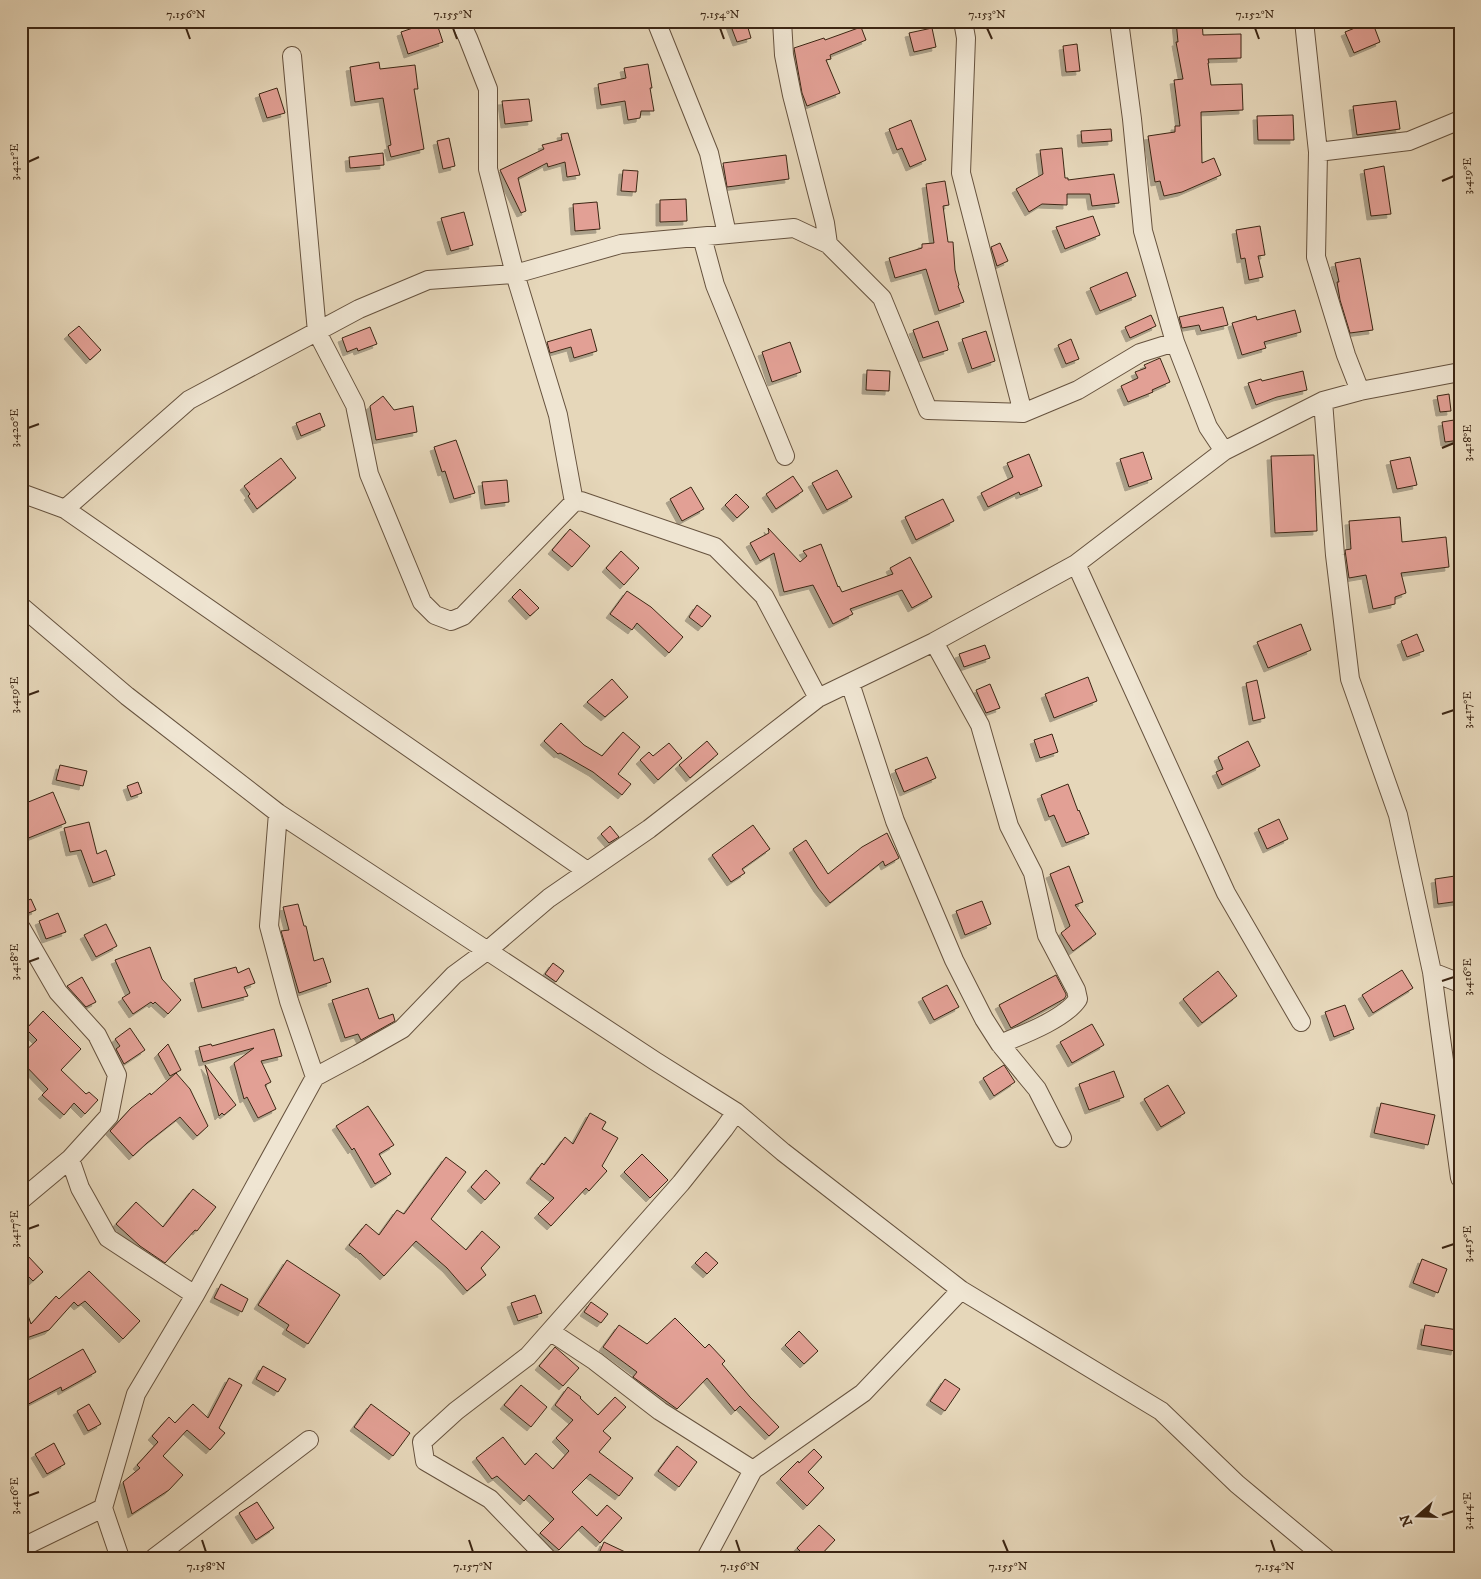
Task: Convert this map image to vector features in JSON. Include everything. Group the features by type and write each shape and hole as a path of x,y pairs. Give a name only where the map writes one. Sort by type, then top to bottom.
{"street":[{"path":"460,21 488,89 488,169 515,274 558,415 574,502"},
{"path":"656,21 709,153 727,234"},
{"path":"782,21 784,55 792,95 825,223 828,244"},
{"path":"963,21 966,38 961,173 1023,413"},
{"path":"1119,21 1132,119 1143,231 1176,342 1208,427 1224,451"},
{"path":"1304,21 1318,152 1316,257 1346,355 1360,391"},
{"path":"292,56 317,332 356,405 369,474 422,602 435,615 451,621 463,616 574,502 581,501 714,547 764,596 818,698"},
{"path":"1318,152 1409,141 1460,120"},
{"path":"65,509 189,400 359,309 428,280 515,274 621,244 794,228 828,244 882,298 928,410 1023,413 1078,390 1140,353 1176,342"},
{"path":"702,236 715,284 785,456"},
{"path":"120,1558 103,1508 136,1394 195,1295 315,1077 402,1029 454,975 488,950 549,898 648,829 818,698 934,642 1076,564 1224,451 1323,401 1360,391 1460,372"},
{"path":"1323,401 1335,555 1350,679 1398,815 1432,972 1460,1178"},
{"path":"21,493 65,509 587,871"},
{"path":"1076,564 1226,893 1300,1022"},
{"path":"21,606 127,696 278,813 654,1061 736,1112 783,1152 961,1290 1161,1411 1237,1484 1326,1558"},
{"path":"934,642 980,725 1009,826 1033,873 1047,935 1076,990 1078,999 1069,1010 1036,1028 1000,1044"},
{"path":"850,682 895,821 954,960 984,1019 1000,1044 1037,1089 1062,1138"},
{"path":"278,813 269,926 289,1001 315,1077"},
{"path":"21,928 26,949 58,992 97,1035 117,1075 110,1116 70,1160 21,1200"},
{"path":"1432,972 1460,983"},
{"path":"540,1555 490,1499 424,1461 422,1442 456,1411 528,1356 681,1183 736,1112"},
{"path":"70,1160 80,1188 108,1238 195,1295"},
{"path":"706,1558 753,1470 863,1393 961,1290"},
{"path":"550,1332 595,1361 660,1411 753,1470"},
{"path":"154,1558 309,1440"},
{"path":"21,1548 103,1508"}],"building":[{"path":"436,21 443,42 408,54 401,32"},
{"path":"729,21 746,21 751,38 737,42"},
{"path":"1176,21 1202,21 1203,35 1241,34 1241,58 1208,59 1208,63 1211,85 1242,84 1243,110 1201,112 1202,163 1214,158 1221,175 1182,192 1164,196 1160,181 1155,182 1148,136 1175,132 1175,126 1180,126 1174,80 1183,79 1176,42 1178,42"},
{"path":"1372,21 1380,42 1354,53 1345,32"},
{"path":"861,27 866,40 830,55 831,59 826,60 840,93 807,106 802,93 794,48 824,38 825,40"},
{"path":"932,28 936,47 914,52 909,33"},
{"path":"1077,44 1080,71 1066,72 1063,46"},
{"path":"379,62 380,69 415,65 418,89 414,89 424,149 391,157 388,146 391,145 383,98 355,102 350,67"},
{"path":"648,64 654,111 641,111 640,118 628,120 625,101 601,105 598,84 626,78 624,68"},
{"path":"277,88 285,113 267,118 259,94"},
{"path":"529,99 532,121 505,124 502,101"},
{"path":"1396,101 1400,129 1357,135 1353,106"},
{"path":"1293,115 1294,140 1258,140 1257,116"},
{"path":"911,120 926,160 910,167 902,148 897,150 889,129"},
{"path":"1111,129 1112,141 1082,143 1081,131"},
{"path":"568,133 580,175 567,177 565,162 548,167 547,163 518,178 526,211 521,213 500,170 544,149 542,145 562,140 561,134"},
{"path":"449,138 455,166 443,169 437,141"},
{"path":"1062,148 1065,178 1068,178 1068,180 1114,174 1119,203 1092,206 1090,194 1067,194 1067,205 1042,204 1029,212 1016,189 1043,174 1040,150"},
{"path":"383,153 384,165 350,168 349,157"},
{"path":"786,155 789,179 727,187 723,163"},
{"path":"1384,166 1391,214 1371,216 1364,170"},
{"path":"623,170 638,171 636,192 621,191"},
{"path":"945,181 949,205 943,206 948,242 953,242 955,270 964,302 939,311 926,269 895,278 889,258 922,248 922,244 934,243 926,184"},
{"path":"686,199 687,221 660,222 660,200"},
{"path":"597,202 600,229 575,231 573,204"},
{"path":"464,212 473,245 451,251 441,218"},
{"path":"1093,216 1100,235 1065,249 1056,227"},
{"path":"1260,226 1265,255 1258,256 1263,277 1249,280 1245,258 1241,259 1236,230"},
{"path":"1000,243 1008,261 997,266 991,247"},
{"path":"1360,258 1373,330 1350,333 1340,300 1335,263"},
{"path":"1127,272 1136,296 1100,311 1090,288"},
{"path":"1223,307 1228,325 1201,331 1199,325 1182,328 1179,317"},
{"path":"1295,310 1301,332 1264,342 1266,348 1242,355 1232,323 1256,316 1257,320"},
{"path":"1151,315 1156,326 1130,338 1125,327"},
{"path":"938,321 948,350 923,358 913,330"},
{"path":"79,326 101,350 90,360 68,335"},
{"path":"370,327 377,344 358,351 357,348 347,352 342,338"},
{"path":"591,329 597,351 574,358 571,347 550,353 547,342"},
{"path":"986,331 995,361 972,369 962,339"},
{"path":"1071,339 1079,359 1066,364 1058,345"},
{"path":"790,342 801,372 772,382 762,352"},
{"path":"1160,358 1170,382 1152,390 1153,392 1128,402 1121,386 1138,378 1135,372 1146,368 1144,365"},
{"path":"867,370 890,371 889,391 866,390"},
{"path":"1303,371 1307,390 1277,397 1256,405 1248,383"},
{"path":"1449,394 1451,411 1440,412 1437,396"},
{"path":"383,396 394,410 413,406 417,432 376,440 370,406"},
{"path":"320,413 325,426 301,436 296,423"},
{"path":"1460,419 1460,440 1445,442 1442,422"},
{"path":"456,440 475,493 454,499 445,471 442,472 434,447"},
{"path":"1143,452 1152,479 1129,487 1120,459"},
{"path":"1029,454 1042,486 1020,495 1019,492 988,507 981,493 1013,477 1007,463"},
{"path":"1314,455 1317,531 1275,533 1271,456"},
{"path":"1410,457 1417,485 1397,489 1390,461"},
{"path":"281,458 296,478 257,509 244,486"},
{"path":"837,470 852,497 827,510 812,483"},
{"path":"793,476 803,491 776,509 766,494"},
{"path":"507,480 509,502 485,505 482,482"},
{"path":"691,487 704,509 682,521 670,499"},
{"path":"736,494 749,507 737,518 725,505"},
{"path":"943,499 954,521 916,540 905,517"},
{"path":"1400,517 1402,542 1446,537 1449,567 1401,573 1406,593 1395,597 1395,604 1373,609 1366,575 1349,578 1345,550 1351,549 1349,521"},
{"path":"768,528 800,562 807,556 803,551 821,544 838,587 842,592 893,574 890,568 910,557 932,597 912,608 902,590 850,609 853,614 833,624 813,585 784,592 774,553 760,561 750,543 769,533"},
{"path":"570,529 590,546 572,567 552,550"},
{"path":"621,551 639,568 624,585 606,568"},
{"path":"520,589 539,608 530,616 512,597"},
{"path":"627,591 651,607 683,637 669,653 637,623 632,630 610,614"},
{"path":"697,605 711,616 702,627 689,617"},
{"path":"1301,624 1311,650 1268,668 1257,642"},
{"path":"1417,634 1424,651 1407,657 1401,641"},
{"path":"985,645 990,658 964,667 959,654"},
{"path":"1088,677 1097,701 1054,718 1045,694"},
{"path":"612,679 628,697 605,717 587,702"},
{"path":"1257,680 1265,718 1253,721 1246,683"},
{"path":"990,684 1000,708 986,713 976,690"},
{"path":"561,723 584,745 602,756 623,732 640,747 618,774 631,784 622,795 593,772 560,753 558,754 544,741"},
{"path":"1052,734 1058,752 1040,758 1034,740"},
{"path":"707,741 718,754 690,778 679,765"},
{"path":"1248,741 1260,766 1222,785 1216,772 1223,769 1218,757"},
{"path":"669,743 682,758 658,780 640,760 649,752 653,756"},
{"path":"927,757 936,778 904,792 895,770"},
{"path":"60,765 87,771 83,786 56,780"},
{"path":"138,782 142,793 131,797 127,786"},
{"path":"1068,784 1089,834 1066,843 1054,815 1049,817 1041,795"},
{"path":"53,792 66,823 21,841 21,805"},
{"path":"1279,819 1288,839 1267,849 1258,829"},
{"path":"89,822 97,854 106,850 115,875 93,883 81,850 70,852 64,828"},
{"path":"753,825 770,849 742,869 745,873 731,882 712,855"},
{"path":"610,826 619,837 609,843 601,834"},
{"path":"887,833 899,858 885,866 883,861 830,903 793,849 806,840 828,874 862,847"},
{"path":"1069,866 1083,902 1075,905 1096,934 1073,951 1061,933 1070,926 1050,874"},
{"path":"1460,876 1460,901 1438,904 1435,879"},
{"path":"31,899 36,910 21,916 21,903"},
{"path":"982,901 991,924 965,935 956,911"},
{"path":"298,904 304,926 306,926 314,961 323,958 331,982 299,993 281,931 289,930 283,907"},
{"path":"58,913 66,932 46,939 39,921"},
{"path":"106,924 117,946 96,957 84,935"},
{"path":"150,947 162,979 181,1000 168,1014 155,1002 153,1004 151,1002 133,1014 122,998 130,993 115,960"},
{"path":"553,963 564,971 556,982 545,974"},
{"path":"236,967 238,973 249,968 255,983 244,987 248,996 202,1008 194,979"},
{"path":"1402,970 1413,988 1373,1013 1362,995"},
{"path":"1218,971 1237,996 1202,1023 1183,999"},
{"path":"1056,975 1066,994 1064,999 1011,1028 999,1005"},
{"path":"82,977 96,1002 86,1007 67,986"},
{"path":"947,985 959,1007 934,1020 922,998"},
{"path":"368,988 379,1019 393,1014 395,1021 361,1040 358,1034 345,1038 332,1000"},
{"path":"1345,1005 1354,1029 1334,1037 1325,1012"},
{"path":"43,1011 81,1049 61,1070 86,1094 89,1092 98,1100 85,1114 74,1103 64,1115 42,1095 48,1089 21,1061 21,1055 37,1040 26,1029"},
{"path":"1092,1024 1104,1045 1072,1063 1060,1042"},
{"path":"130,1028 145,1050 124,1064 116,1049 120,1046 115,1039"},
{"path":"274,1029 282,1056 261,1061 271,1082 265,1085 276,1109 258,1118 247,1097 244,1099 234,1063 254,1048 203,1062 199,1047 211,1044 212,1046"},
{"path":"168,1044 181,1070 170,1076 158,1054"},
{"path":"205,1065 236,1105 224,1115 222,1113 219,1116"},
{"path":"1004,1065 1015,1082 994,1096 983,1078"},
{"path":"1114,1071 1124,1097 1089,1110 1079,1084"},
{"path":"176,1073 190,1089 208,1126 197,1136 180,1117 133,1156 110,1131 131,1108 150,1093 151,1095"},
{"path":"1168,1085 1185,1113 1161,1127 1144,1099"},
{"path":"1381,1103 1435,1115 1428,1145 1374,1133"},
{"path":"368,1106 394,1145 379,1154 391,1174 375,1184 354,1148 352,1150 336,1126"},
{"path":"590,1113 606,1122 602,1129 618,1138 602,1166 607,1171 589,1191 586,1188 551,1226 538,1214 554,1198 530,1179 542,1163 544,1165 565,1137 573,1144"},
{"path":"642,1154 668,1180 650,1198 624,1172"},
{"path":"446,1157 466,1172 431,1219 466,1250 482,1231 500,1247 481,1268 486,1275 467,1291 447,1268 416,1241 384,1276 349,1245 366,1224 379,1235 397,1210 404,1214"},
{"path":"486,1170 500,1183 485,1200 471,1187"},
{"path":"193,1189 216,1207 197,1231 195,1230 165,1263 140,1246 116,1224 136,1202 163,1227"},
{"path":"706,1252 718,1263 707,1274 695,1263"},
{"path":"27,1255 43,1272 33,1281 21,1269 21,1261"},
{"path":"1422,1259 1447,1269 1438,1293 1413,1283"},
{"path":"287,1260 340,1295 308,1344 286,1330 289,1325 258,1305"},
{"path":"89,1271 140,1321 123,1339 85,1301 78,1306 74,1302 49,1330 21,1340 21,1302 23,1301 31,1324 56,1296 59,1299"},
{"path":"221,1284 248,1299 242,1312 214,1298"},
{"path":"535,1295 542,1313 518,1321 511,1303"},
{"path":"591,1302 608,1314 601,1323 584,1312"},
{"path":"675,1318 705,1348 709,1344 725,1361 722,1364 779,1427 769,1436 740,1406 735,1411 707,1378 677,1409 633,1377 637,1372 603,1347 619,1325 647,1344"},
{"path":"1425,1325 1458,1330 1455,1351 1421,1345"},
{"path":"799,1331 818,1351 804,1364 785,1345"},
{"path":"555,1347 579,1368 563,1386 539,1366"},
{"path":"83,1349 96,1372 62,1391 61,1387 21,1408 21,1384"},
{"path":"263,1366 286,1379 278,1392 256,1379"},
{"path":"229,1378 242,1385 219,1428 225,1433 210,1450 187,1430 163,1456 183,1475 169,1490 132,1514 123,1482 140,1468 137,1465 158,1442 152,1436 169,1417 175,1423 193,1404 208,1418"},
{"path":"945,1379 960,1389 945,1411 930,1401"},
{"path":"521,1385 547,1407 531,1427 504,1405"},
{"path":"568,1387 581,1397 598,1415 615,1397 626,1407 603,1431 611,1438 599,1452 633,1478 619,1496 590,1474 572,1492 597,1516 607,1505 622,1518 600,1543 582,1526 559,1550 540,1533 554,1519 529,1495 524,1501 497,1476 492,1479 476,1458 503,1437 525,1465 536,1453 553,1469 569,1451 556,1438 573,1420 555,1405"},
{"path":"89,1404 101,1424 88,1431 77,1411"},
{"path":"371,1404 410,1433 393,1456 354,1427"},
{"path":"54,1443 65,1464 47,1474 35,1454"},
{"path":"677,1446 697,1462 679,1487 658,1471"},
{"path":"814,1449 822,1457 808,1472 824,1488 807,1506 780,1479 798,1461 799,1463"},
{"path":"257,1502 274,1528 256,1540 239,1513"},
{"path":"819,1525 835,1540 818,1558 807,1558 797,1548"},
{"path":"604,1542 638,1558 597,1558"}]}
